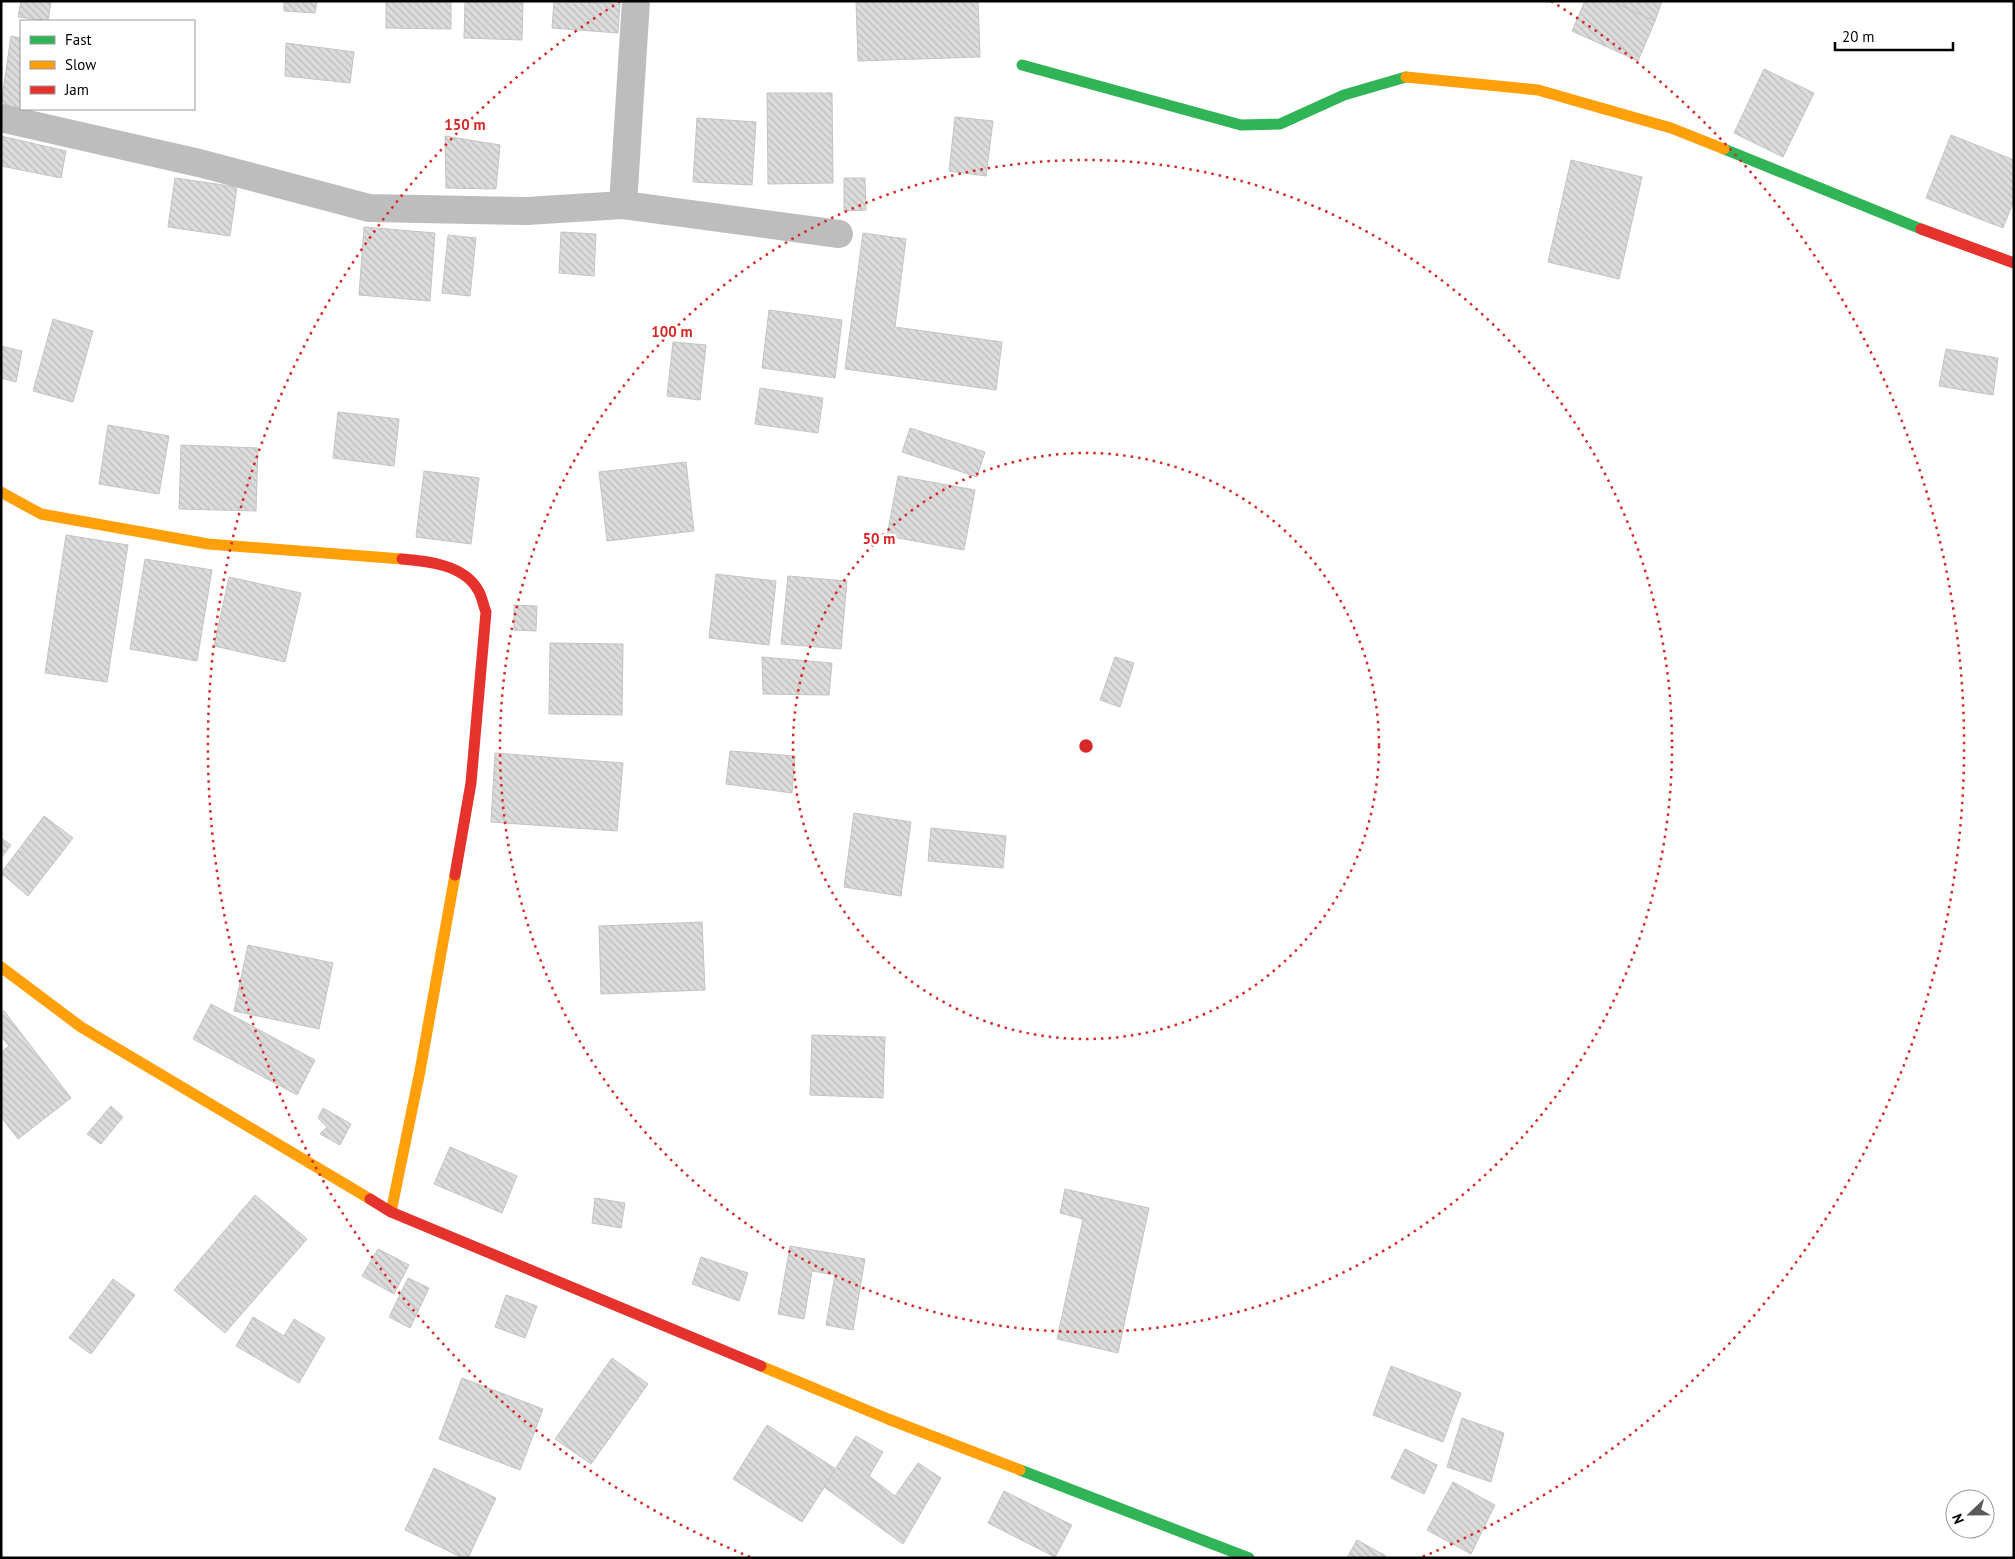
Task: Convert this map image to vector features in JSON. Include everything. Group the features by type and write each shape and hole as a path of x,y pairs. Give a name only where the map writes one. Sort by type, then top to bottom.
{"street":[{"path":"624,204 636,1"},
{"path":"1022,65 1242,125 1280,124 1344,95 1402,77 1538,90 1671,128 1928,232 2014,263"},
{"path":"1,118 199,163 369,208 527,211 624,204 840,234"},
{"path":"1,492 41,514 208,544 422,561 464,573 478,590 486,612 471,784 420,1071 391,1212"},
{"path":"1,967 81,1027 391,1212 888,1419 1249,1558"}],"building":[{"path":"21,1 51,1 48,20 18,17"},
{"path":"284,1 317,1 315,13 284,11"},
{"path":"386,1 451,1 451,29 386,28"},
{"path":"465,1 523,1 522,40 464,38"},
{"path":"554,1 620,4 618,33 552,28"},
{"path":"856,1 978,1 980,57 858,61"},
{"path":"1585,1 1611,1 1655,21 1638,61 1572,31"},
{"path":"1611,1 1662,1 1655,21"},
{"path":"11,36 20,38 20,108 1,105"},
{"path":"286,43 354,52 350,83 285,76"},
{"path":"1764,69 1814,93 1783,157 1734,133"},
{"path":"767,93 832,93 833,183 768,184"},
{"path":"955,117 993,121 986,176 949,171"},
{"path":"697,118 756,122 752,185 693,182"},
{"path":"1951,135 2014,160 2014,200 2003,228 1926,198"},
{"path":"1,136 66,151 61,178 1,166"},
{"path":"445,136 500,145 496,189 446,188"},
{"path":"1571,160 1642,177 1619,279 1548,262"},
{"path":"175,178 237,187 230,236 168,227"},
{"path":"844,178 865,178 866,210 844,211"},
{"path":"364,227 435,233 430,301 359,295"},
{"path":"561,232 596,234 594,276 559,273"},
{"path":"863,233 906,239 895,327 1002,342 996,390 845,369"},
{"path":"448,235 476,238 470,296 442,293"},
{"path":"769,310 842,320 835,378 762,368"},
{"path":"53,319 93,331 73,402 33,391"},
{"path":"673,342 706,345 700,400 667,396"},
{"path":"1,346 22,351 16,382 1,378"},
{"path":"1946,349 1998,358 1993,395 1939,386"},
{"path":"760,388 823,398 818,433 755,424"},
{"path":"338,412 399,419 394,466 333,458"},
{"path":"108,425 169,436 159,494 99,484"},
{"path":"910,428 985,452 977,477 902,452"},
{"path":"181,445 258,448 256,511 179,509"},
{"path":"686,462 694,531 607,541 599,472"},
{"path":"424,471 479,478 471,544 416,537"},
{"path":"898,476 975,490 964,550 887,536"},
{"path":"66,535 128,545 107,682 45,673"},
{"path":"145,559 212,570 197,661 130,649"},
{"path":"716,574 776,581 769,645 709,638"},
{"path":"788,576 847,581 841,649 781,644"},
{"path":"229,577 301,593 285,662 214,646"},
{"path":"514,605 537,606 536,631 514,630"},
{"path":"550,643 623,644 622,715 549,714"},
{"path":"762,657 832,663 829,695 763,694"},
{"path":"1115,657 1134,663 1120,707 1100,700"},
{"path":"730,751 795,756 792,793 726,784"},
{"path":"495,753 623,763 617,831 491,822"},
{"path":"854,813 911,822 901,896 844,887"},
{"path":"44,816 73,838 28,896 1,873"},
{"path":"931,828 1006,836 1003,868 928,861"},
{"path":"1,838 11,845 1,858"},
{"path":"702,922 705,990 601,994 599,926"},
{"path":"248,945 333,963 319,1029 234,1011"},
{"path":"211,1004 315,1060 297,1095 193,1039"},
{"path":"4,1011 71,1098 18,1139 1,1117 1,1052 9,1046 1,1036 1,1013"},
{"path":"812,1035 885,1037 883,1098 810,1095"},
{"path":"111,1106 123,1117 101,1144 87,1134"},
{"path":"323,1108 351,1124 340,1145 320,1134 327,1127 318,1118"},
{"path":"450,1147 517,1176 502,1213 434,1184"},
{"path":"1065,1189 1149,1208 1118,1353 1057,1339 1083,1219 1060,1213"},
{"path":"255,1195 307,1239 225,1333 174,1290"},
{"path":"595,1198 625,1203 621,1228 592,1223"},
{"path":"790,1246 865,1259 853,1330 826,1325 835,1275 812,1271 804,1319 778,1314"},
{"path":"378,1249 409,1265 394,1294 362,1276"},
{"path":"701,1257 748,1273 739,1301 692,1284"},
{"path":"408,1278 429,1288 410,1328 389,1317"},
{"path":"113,1279 135,1295 91,1354 69,1338"},
{"path":"506,1295 537,1306 525,1338 495,1327"},
{"path":"253,1317 284,1336 294,1319 325,1338 299,1383 236,1346"},
{"path":"612,1358 648,1384 591,1464 555,1439"},
{"path":"1391,1366 1461,1393 1443,1442 1373,1415"},
{"path":"462,1378 543,1409 520,1470 439,1439"},
{"path":"1462,1418 1504,1433 1491,1482 1447,1467"},
{"path":"767,1425 836,1469 802,1522 733,1479"},
{"path":"856,1436 883,1452 869,1476 895,1496 918,1463 941,1478 903,1544 824,1487"},
{"path":"1405,1449 1437,1465 1424,1494 1391,1478"},
{"path":"434,1468 496,1498 468,1558 463,1558 405,1530"},
{"path":"1453,1482 1495,1505 1471,1554 1427,1530"},
{"path":"1004,1491 1072,1525 1055,1557 988,1523"},
{"path":"1357,1540 1386,1556 1385,1558 1347,1558"}],"traffic: fast":[{"path":"1022,65 1241,125 1280,124 1344,95 1406,77"},
{"path":"1724,149 1921,229"},
{"path":"1020,1470 1249,1558"}],"traffic: slow":[{"path":"1406,77 1538,90 1671,128 1724,149"},
{"path":"1,492 41,514 208,544 402,559"},
{"path":"391,1212 420,1071 455,875"},
{"path":"1,967 81,1027 370,1199"},
{"path":"761,1366 888,1419 1020,1470"}],"traffic: jam":[{"path":"1921,229 2014,263"},
{"path":"402,559 434,563 464,575 472,582 481,595 486,612 471,783 455,875"},
{"path":"370,1199 391,1212 761,1366"}]}
